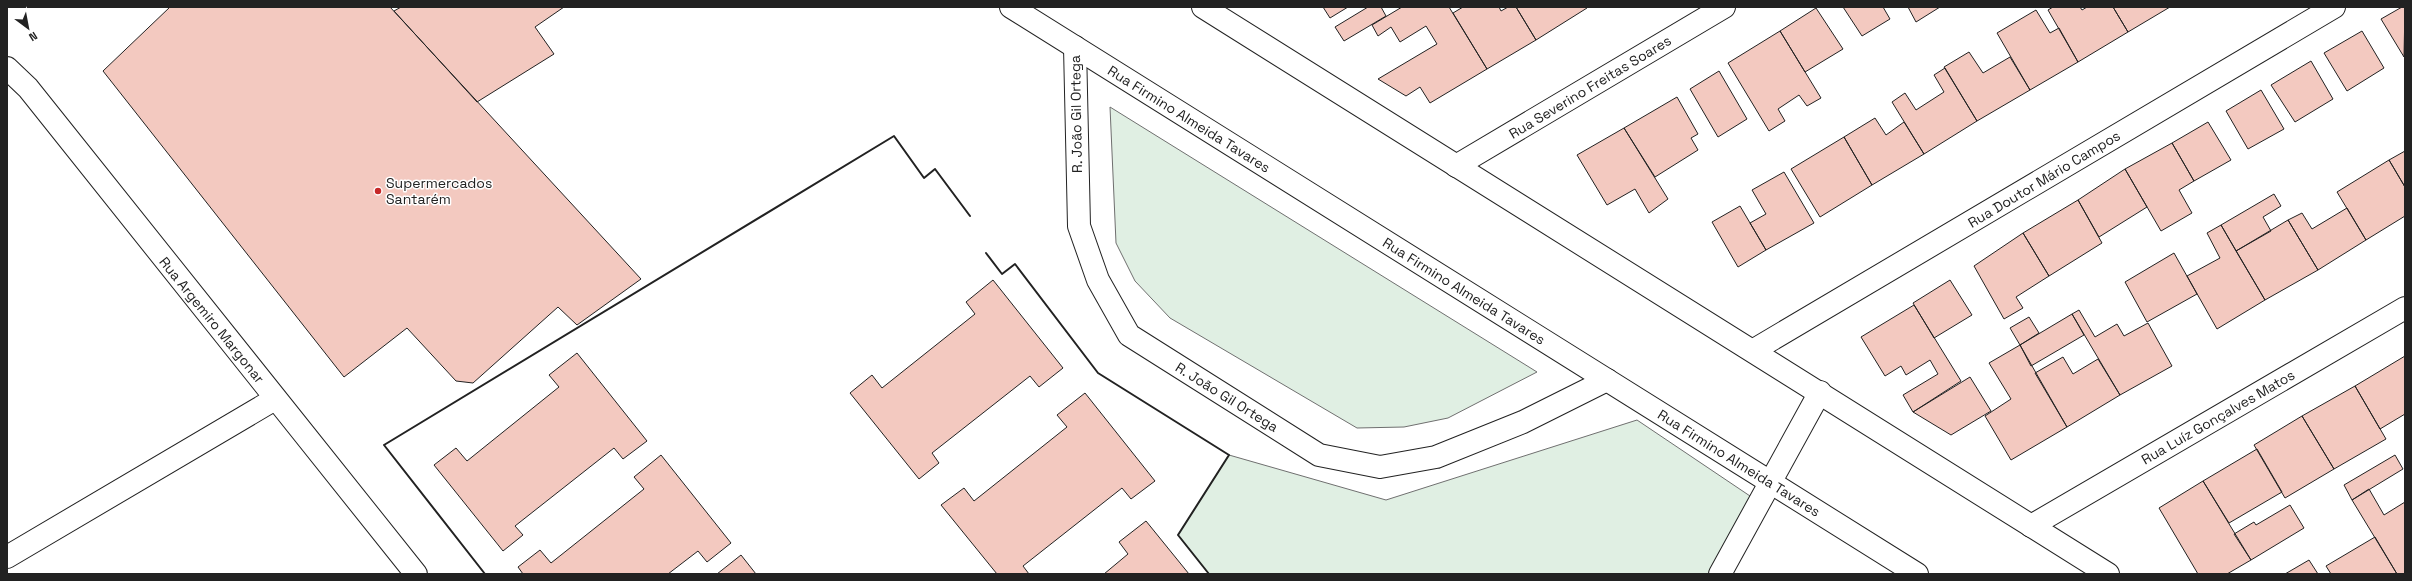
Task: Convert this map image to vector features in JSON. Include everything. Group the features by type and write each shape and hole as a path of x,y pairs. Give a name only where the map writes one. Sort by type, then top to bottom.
{"street":[{"name":"Rua Firmino Almeida Tavares","path":"1011,7 1917,574"},
{"path":"1203,7 1456,166 1754,350 2108,574"},
{"name":"Rua Severino Freitas Soares","path":"1456,166 1724,7"},
{"name":"Rua Doutor Mário Campos","path":"1754,350 2334,7"},
{"name":"R. João Gil Ortega","path":"1075,47 1079,226 1098,280 1129,335 1312,450 1319,454 1380,467 1436,457 1523,422 1606,380"},
{"name":"Rua Argemiro Margonar","path":"7,68 28,88 416,574"},
{"name":"Rua Luíz Gonçalves Matos","path":"2032,526 2405,308"},
{"path":"1720,574 1820,392"},
{"path":"7,557 275,399"}],"green space":[{"path":"1110,107 1537,372 1448,418 1404,427 1357,428 1170,318 1135,281 1116,243"},
{"path":"1637,420 1750,496 1752,536 1729,574 1209,574 1178,535 1229,455 1386,500"}],"building":[{"name":"Supermercados Santarém","path":"170,7 390,7 641,279 577,325 558,307 473,383 456,381 407,328 344,377 103,71"},
{"path":"401,7 564,7 535,27 554,54 477,102 394,11"},
{"path":"1323,7 1348,7 1330,18"},
{"path":"1368,7 1381,7 1386,16 1344,41 1335,27"},
{"path":"1402,7 1449,7 1487,69 1430,103 1420,87 1406,96 1378,79 1437,44 1426,26 1400,42 1391,27 1378,36 1372,25"},
{"path":"1463,7 1499,7 1501,11 1508,7 1516,7 1536,40 1487,69 1453,13"},
{"path":"1516,7 1586,7 1587,8 1536,40"},
{"path":"1843,7 1883,7 1890,19 1862,36"},
{"path":"1908,7 1940,7 1916,22"},
{"path":"2053,7 2080,7 2082,10 2087,7 2113,7 2128,32 2078,62 2048,10"},
{"path":"2113,7 2170,7 2128,32"},
{"path":"2402,7 2405,7 2404,57 2381,19"},
{"path":"1816,8 1843,49 1805,72 1780,31"},
{"path":"2036,10 2050,33 2059,28 2078,62 2030,90 1997,33"},
{"path":"1780,31 1821,98 1807,106 1799,95 1778,109 1785,121 1769,131 1728,63"},
{"path":"2362,31 2384,68 2347,91 2324,53"},
{"path":"1969,52 1983,73 2010,57 2030,90 1977,121 1944,67"},
{"path":"2311,61 2333,99 2295,122 2271,85"},
{"path":"1945,68 1977,121 1924,154 1892,102 1905,93 1916,110 1944,92 1934,75"},
{"path":"1719,71 1747,119 1718,137 1690,89"},
{"path":"2261,90 2284,129 2248,149 2226,111"},
{"path":"1677,97 1698,134 1691,138 1698,150 1655,177 1624,128"},
{"path":"1875,118 1886,135 1904,122 1924,154 1872,185 1844,137"},
{"path":"2208,122 2231,160 2194,181 2172,143"},
{"path":"1624,128 1668,199 1649,213 1635,189 1607,205 1577,155"},
{"path":"1844,137 1872,185 1820,217 1791,169"},
{"path":"2172,143 2194,181 2179,190 2192,213 2161,231 2125,169"},
{"path":"2405,151 2405,187 2389,160"},
{"path":"2389,160 2405,187 2405,216 2366,240 2337,192"},
{"path":"2125,169 2147,207 2099,237 2078,200"},
{"path":"1784,172 1814,223 1766,250 1750,223 1766,214 1752,190"},
{"path":"2274,194 2281,206 2263,217 2271,231 2236,251 2221,225"},
{"path":"2078,200 2102,243 2049,276 2023,233"},
{"path":"1740,206 1766,250 1738,267 1712,222"},
{"path":"2347,208 2366,240 2318,270 2288,220 2302,213 2312,229"},
{"path":"2288,220 2318,270 2265,300 2236,251"},
{"path":"2221,225 2265,300 2217,329 2187,276 2220,258 2207,233"},
{"path":"2023,233 2049,276 2016,297 2023,308 2004,319 1974,266"},
{"path":"2174,253 2197,294 2147,322 2125,282"},
{"path":"993,280 1063,368 1039,387 1030,376 932,453 939,463 919,479 850,393 872,375 882,388 975,314 966,302"},
{"path":"1950,280 1972,315 1934,338 1913,303"},
{"path":"1914,305 1961,381 1913,412 1903,395 1938,374 1930,360 1906,375 1901,366 1885,376 1861,337"},
{"path":"2079,310 2095,337 2117,324 2124,336 2148,323 2172,366 2120,395 2072,314"},
{"path":"2072,314 2084,335 2031,366 2020,345"},
{"path":"2029,317 2039,333 2020,345 2010,328"},
{"path":"2020,345 2067,427 2011,460 1985,416 2011,399 1989,363"},
{"path":"577,353 647,441 623,459 614,448 515,526 523,535 503,551 434,465 456,448 467,461 559,387 549,375"},
{"path":"2405,356 2405,414 2380,429 2355,386"},
{"path":"2063,357 2073,374 2098,359 2120,395 2067,427 2035,373"},
{"path":"1970,377 1991,411 1951,435 1913,412"},
{"path":"2355,386 2386,439 2334,469 2302,416"},
{"path":"1085,393 1155,481 1131,499 1122,488 1023,566 1029,574 997,574 941,505 964,488 974,501 1067,427 1057,415"},
{"path":"2302,416 2334,469 2285,498 2254,445"},
{"path":"2257,449 2282,492 2229,523 2203,481"},
{"path":"661,455 731,543 707,562 698,551 668,574 523,574 518,567 540,550 551,563 644,489 634,477"},
{"path":"2395,455 2403,469 2352,500 2344,485"},
{"path":"2203,481 2251,560 2227,574 2198,574 2159,508"},
{"path":"2369,489 2384,515 2405,502 2405,574 2397,574 2352,500"},
{"path":"2290,505 2304,528 2251,560 2234,534 2254,522 2256,525"},
{"path":"1146,521 1189,574 1104,574 1128,554 1119,542"},
{"path":"2375,537 2397,574 2331,574 2326,566"},
{"path":"741,555 756,574 717,574"},
{"path":"2309,560 2318,574 2285,574"}],"wall":[{"path":"485,574 384,445 894,136 924,178 935,169 970,216"},
{"path":"986,253 1002,274 1015,264 1098,373 1229,455 1178,535 1209,574"}],"place":[{"name":"Supermercados Santarém","path":"378,191"}]}
